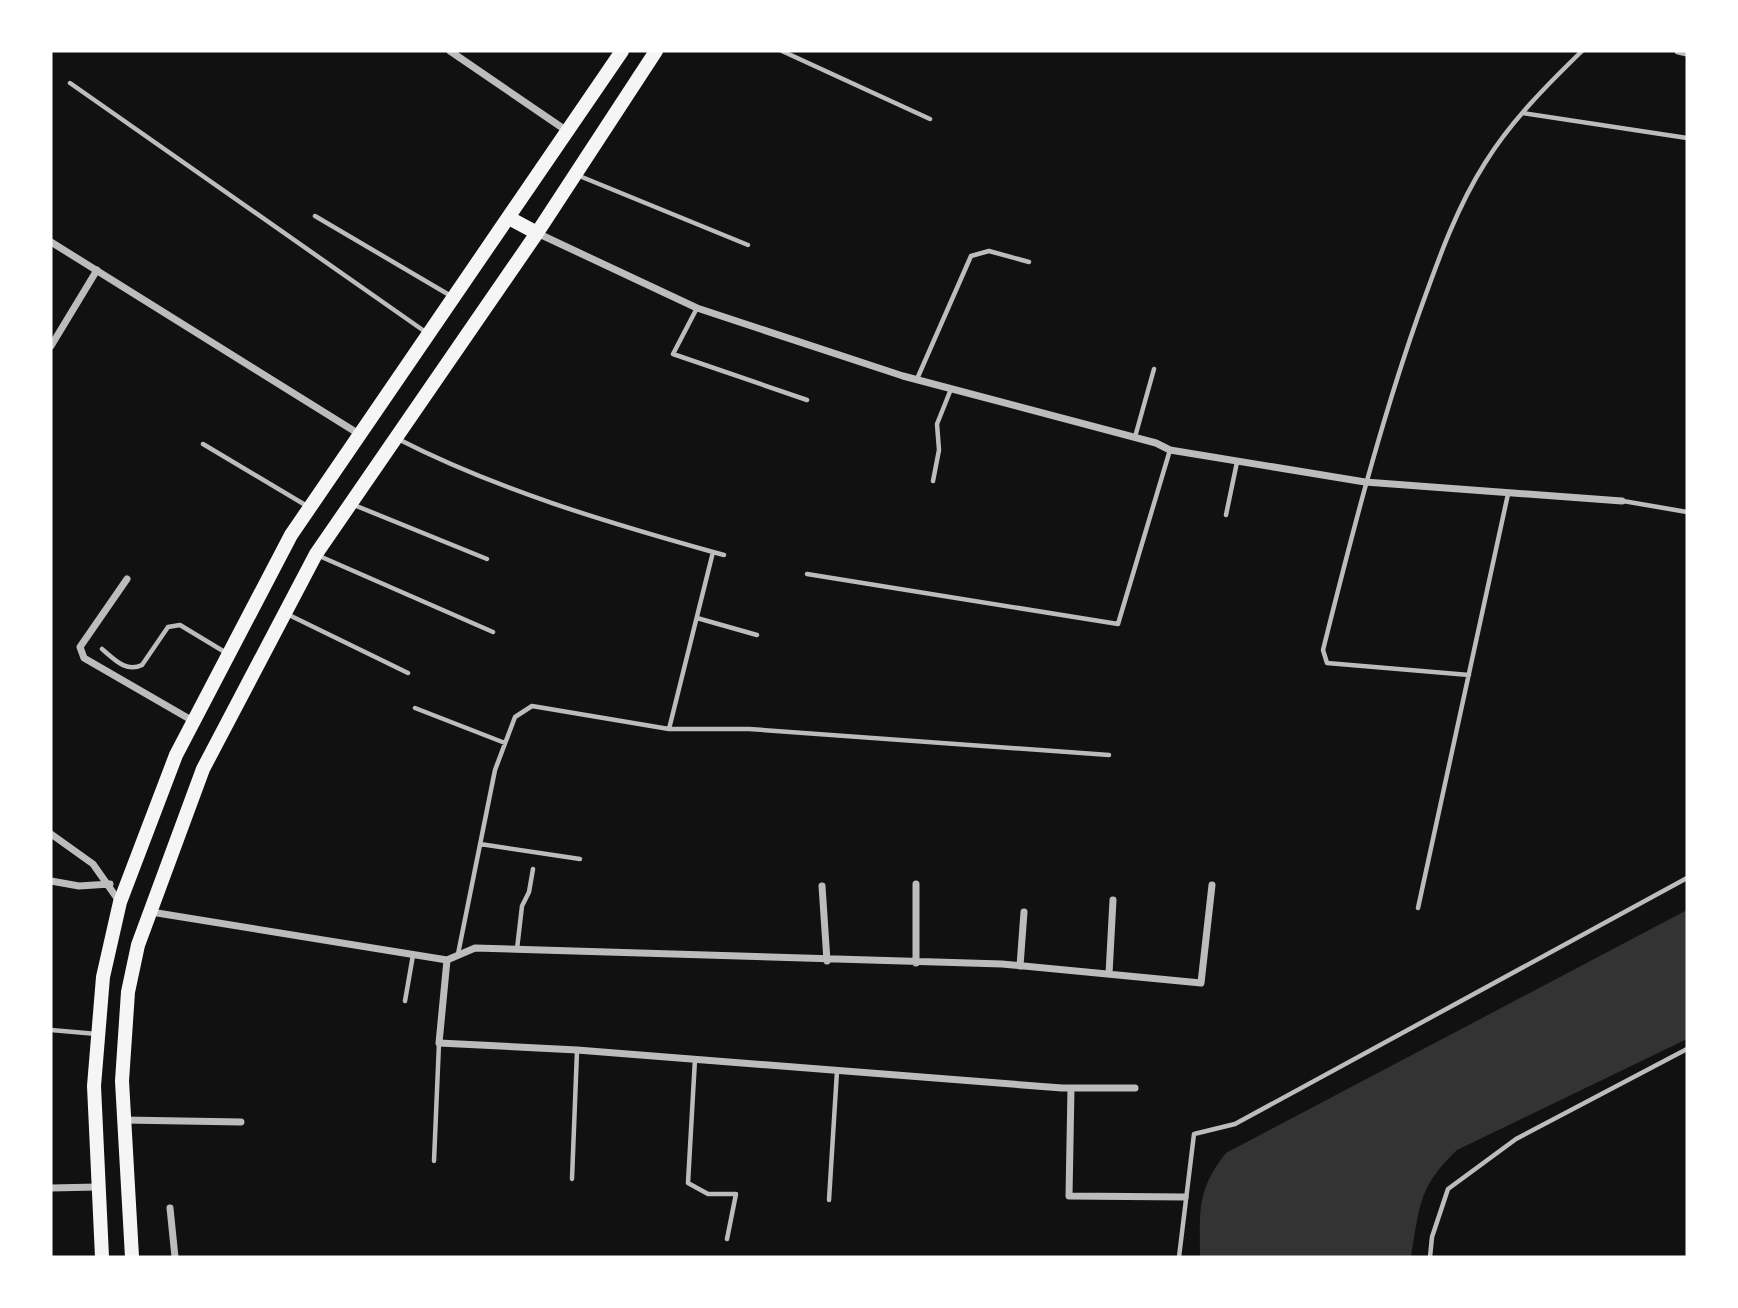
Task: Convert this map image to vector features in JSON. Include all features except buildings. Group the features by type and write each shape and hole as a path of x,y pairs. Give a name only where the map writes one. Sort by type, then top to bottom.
{"highway":[{"path":"102,1257 94,1086 103,977 120,902 176,755 290,535 622,51"},
{"path":"132,1257 124,1120 123,1045 127,1006 138,945 203,769 316,554 537,233 573,174 656,51"},
{"path":"509,218 537,233"}],"street":[{"path":"450,51 567,131"},
{"path":"1678,51 1687,52"},
{"path":"537,233 697,308 916,380 1135,437 1170,450 1365,482 1622,501"},
{"path":"51,242 359,434"},
{"path":"51,346 97,270"},
{"path":"127,579 80,647 84,658 193,721"},
{"path":"51,834 93,864 110,884 120,902"},
{"path":"51,881 79,886 110,884"},
{"path":"916,884 916,962"},
{"path":"150,911 447,960 475,948 517,949 1020,966 1201,983 1212,885"},
{"path":"822,886 827,961"},
{"path":"1110,974 1113,900"},
{"path":"1020,966 1024,912"},
{"path":"447,960 439,1043 577,1050 1071,1088 1135,1088"},
{"path":"1071,1088 1069,1196 1185,1197"},
{"path":"124,1120 241,1122"},
{"path":"51,1188 97,1187"},
{"path":"170,1208 176,1257"}],"lane":[{"path":"782,51 930,119"},
{"path":"1469,675 1327,663 1323,650 1365,482 1422,304 1463,204 1485,163 1522,113 1582,51"},
{"path":"70,83 427,333"},
{"path":"1522,113 1687,138"},
{"path":"573,174 748,245"},
{"path":"315,216 452,296"},
{"path":"916,380 971,256 989,251 1030,262"},
{"path":"697,308 673,354 807,400"},
{"path":"1135,437 1154,369"},
{"path":"933,481 939,450 937,424 951,389"},
{"path":"395,438 441,461 622,528 724,555"},
{"path":"203,443 310,508"},
{"path":"807,573 1118,624 1170,450"},
{"path":"1226,515 1237,461"},
{"path":"1418,908 1507,494"},
{"path":"1622,501 1687,512"},
{"path":"350,503 486,559"},
{"path":"669,729 713,552"},
{"path":"316,554 492,632"},
{"path":"285,614 408,673"},
{"path":"697,618 757,635"},
{"path":"102,649 125,667 136,668 142,665 168,627 180,625 228,654"},
{"path":"458,955 495,770 514,717 532,706 669,729 749,729 1109,755"},
{"path":"415,708 505,743"},
{"path":"480,844 580,859"},
{"path":"517,949 522,906 529,892 533,869"},
{"path":"1179,1257 1194,1134 1235,1124 1687,878"},
{"path":"405,1001 413,954"},
{"path":"51,1030 98,1034"},
{"path":"434,1161 439,1043"},
{"path":"1430,1257 1432,1237 1448,1189 1516,1139 1687,1049"},
{"path":"572,1179 577,1050"},
{"path":"695,1059 688,1183 708,1194 736,1194 727,1239"},
{"path":"829,1200 837,1070"}],"shaded area":[{"path":"1687,910 1687,1039 1457,1150 1435,1175 1423,1198 1411,1257 1200,1257 1200,1214 1205,1190 1216,1166 1226,1153"}]}
